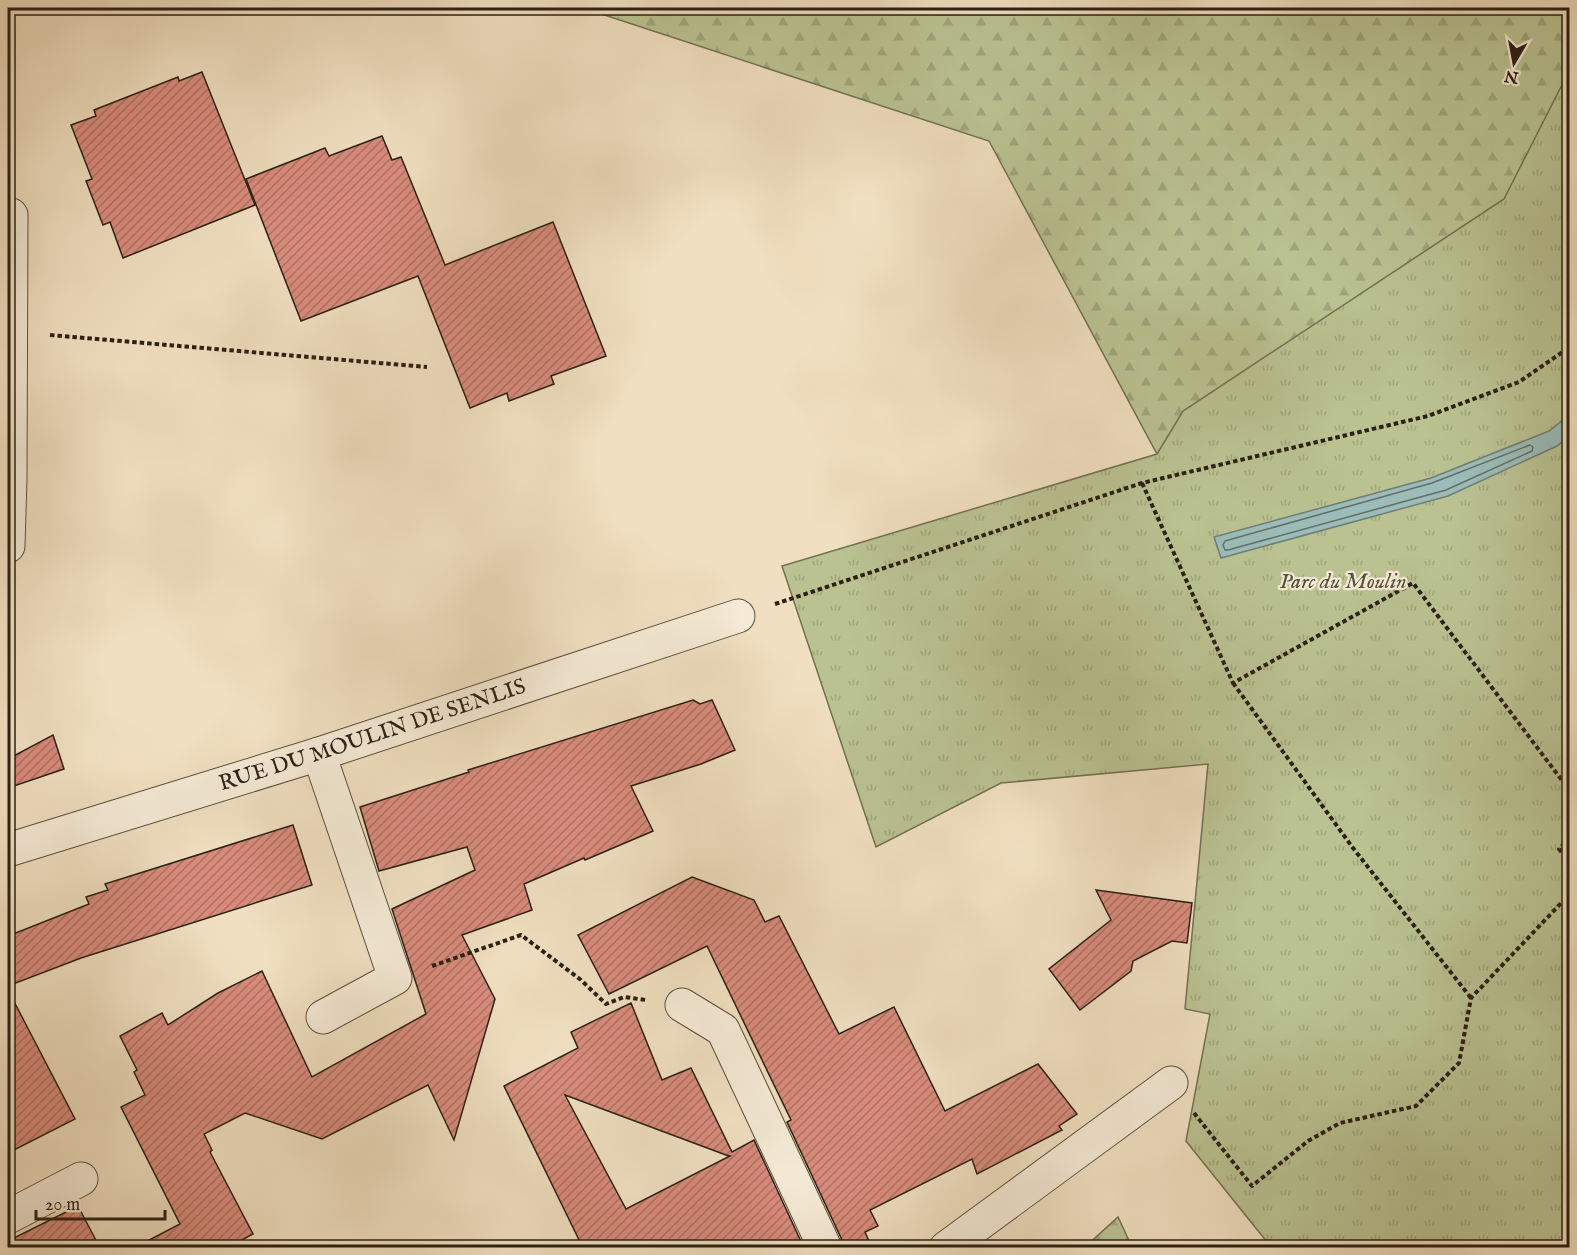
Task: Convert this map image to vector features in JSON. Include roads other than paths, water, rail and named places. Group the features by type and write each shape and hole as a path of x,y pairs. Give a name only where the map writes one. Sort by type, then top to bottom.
{"street":[{"path":"8,546 11,215"},
{"name":"RUE DU MOULIN DE SENLIS","path":"8,850 319,754 738,616"},
{"path":"319,754 395,978 323,1017"},
{"path":"682,1005 723,1030 825,1248"},
{"path":"946,1248 1171,1083"},
{"path":"8,1217 81,1179"}],"water":[{"path":"1569,415 1569,436 1557,446 1448,496 1221,558 1214,537 1431,478 1549,431"}],"waterway":[{"path":"179,8 189,8"}],"park label":[{"name":"Parc du Moulin","path":"1343,582"}]}
